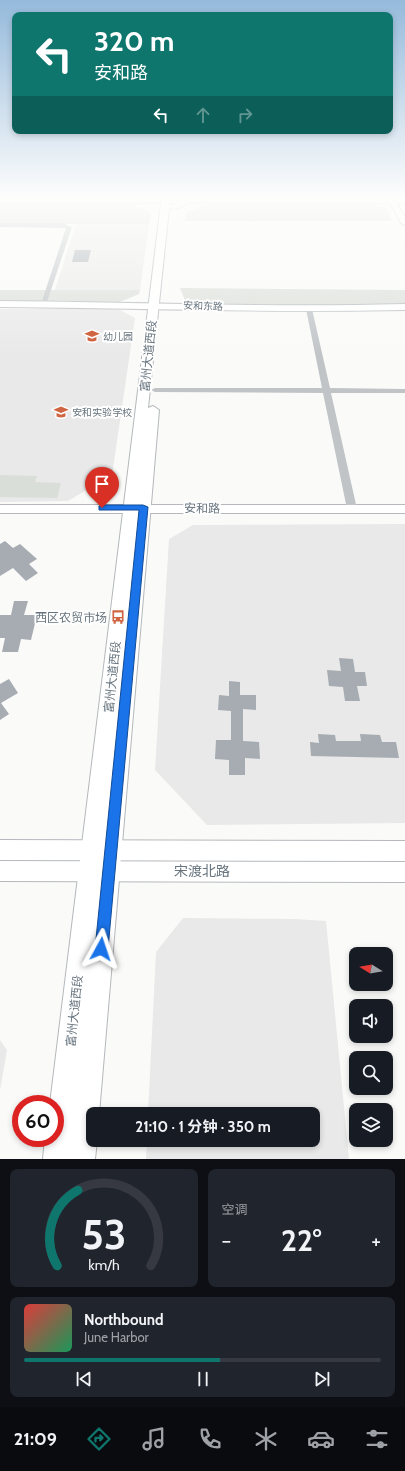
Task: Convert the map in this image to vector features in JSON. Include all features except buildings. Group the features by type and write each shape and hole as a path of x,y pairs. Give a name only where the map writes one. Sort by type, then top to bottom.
{"main road":[{"name":"富州大道西段","path":"57,1159 92,850 137,507 155,390 161,250"},
{"name":"富州大道西段","path":"81,1159 111,850 137,507 158,305"}],"street":[{"path":"44,304 61,250"},
{"name":"安和东路","path":"0,304 158,305 309,309 405,307"},
{"path":"309,309 352,509"},
{"path":"155,390 405,391"},
{"name":"安和路","path":"0,509 137,507 405,509"},
{"name":"宋渡北路","path":"0,850 405,850"},
{"name":"宋渡北路","path":"0,871 405,872"}],"shaded area":[{"path":"68,250 145,250 140,290 55,290"},
{"path":"180,288 405,290 405,304 325,306 186,303"},
{"path":"0,290 140,290 139,294 120,302 0,302"},
{"name":"安和实验学校","path":"0,309 118,309 135,318 112,475 68,501 0,502"},
{"path":"0,475 37,476 35,482 61,483 57,498 0,497"},
{"path":"405,524 405,823 207,825 155,770 169,539 193,525"},
{"path":"183,918 294,919 326,921 349,1159 146,1159 147,1147 320,1147 320,1107 148,1107 156,952"},
{"path":"0,1040 7,1050 0,1090"}],"place":[{"name":"幼儿园","path":"92,336"},
{"name":"安和实验学校","path":"61,412"},
{"name":"西区农贸市场","path":"118,617"}],"route":[{"path":"101,949 143,507 102,508"}]}
